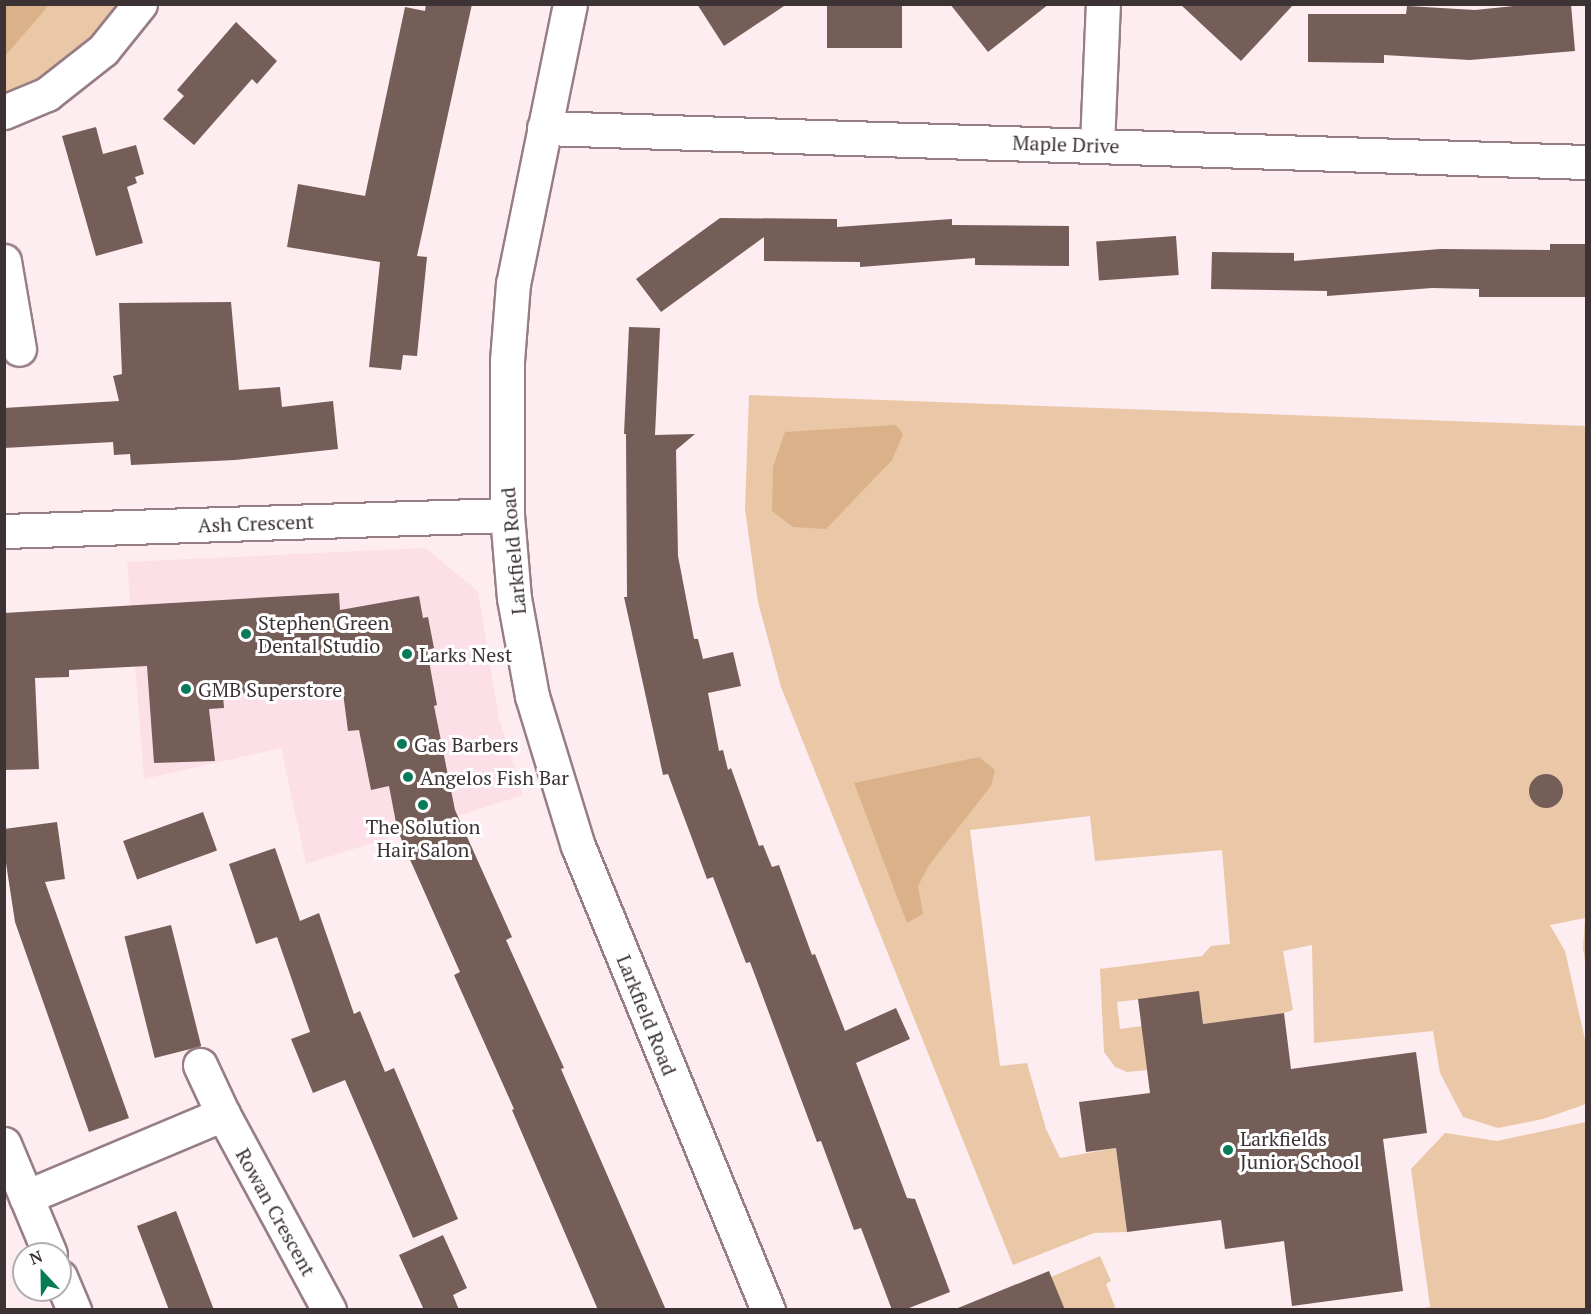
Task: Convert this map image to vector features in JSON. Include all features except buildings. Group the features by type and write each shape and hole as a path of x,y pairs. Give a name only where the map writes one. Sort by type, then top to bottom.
{"street":[{"path":"4,112 47,94 103,50 140,4"},
{"name":"Larkfield Road","path":"570,4 513,283 507,362 507,514 514,598 532,696 558,788 578,846 768,1310"},
{"path":"1097,145 1102,4"},
{"name":"Maple Drive","path":"544,128 1587,162"},
{"path":"4,261 19,350"},
{"name":"Ash Crescent","path":"4,531 507,514"},
{"name":"Rowan Crescent","path":"200,1065 223,1114 329,1310"},
{"path":"26,1197 223,1114"},
{"path":"4,1144 45,1242"}],"shaded area":[{"path":"4,5 49,5 5,56"},
{"path":"5,5 124,5 67,64 5,95"},
{"path":"749,395 1586,426 1586,968 1583,948 1585,918 1550,925 1565,951 1586,1044 1586,1104 1543,1119 1498,1128 1463,1117 1440,1073 1433,1031 1314,1043 1312,945 1283,951 1293,1010 1284,1013 1203,1024 1199,992 1117,1002 1120,1029 1142,1026 1147,1070 1127,1072 1115,1067 1104,1052 1100,969 1202,956 1211,946 1230,944 1222,850 1095,861 1090,816 970,830 1000,1066 1027,1063 1046,1129 1060,1158 1116,1148 1127,1232 1094,1233 1013,1265 781,687 758,602 745,509"},
{"path":"896,425 903,434 892,460 826,529 793,527 772,511 773,467 785,432"},
{"path":"425,548 478,591 499,719 523,795 306,864 281,748 144,779 127,562"},
{"path":"979,757 995,770 991,786 929,865 918,886 923,914 907,923 854,783"},
{"path":"1586,1122 1586,1309 1416,1309 1430,1307 1411,1169 1445,1133 1497,1141"},
{"path":"1100,1256 1111,1281 1106,1284 1115,1307 1110,1310 1031,1310 1051,1277"}],"place":[{"name":"Stephen Green Dental Studio","path":"246,634"},
{"name":"Larks Nest","path":"407,654"},
{"name":"GMB Superstore","path":"186,689"},
{"name":"Gas Barbers","path":"402,744"},
{"name":"Angelos Fish Bar","path":"408,777"},
{"name":"The Solution Hair Salon","path":"423,805"},
{"name":"Larkfields Junior School","path":"1228,1150"}]}
